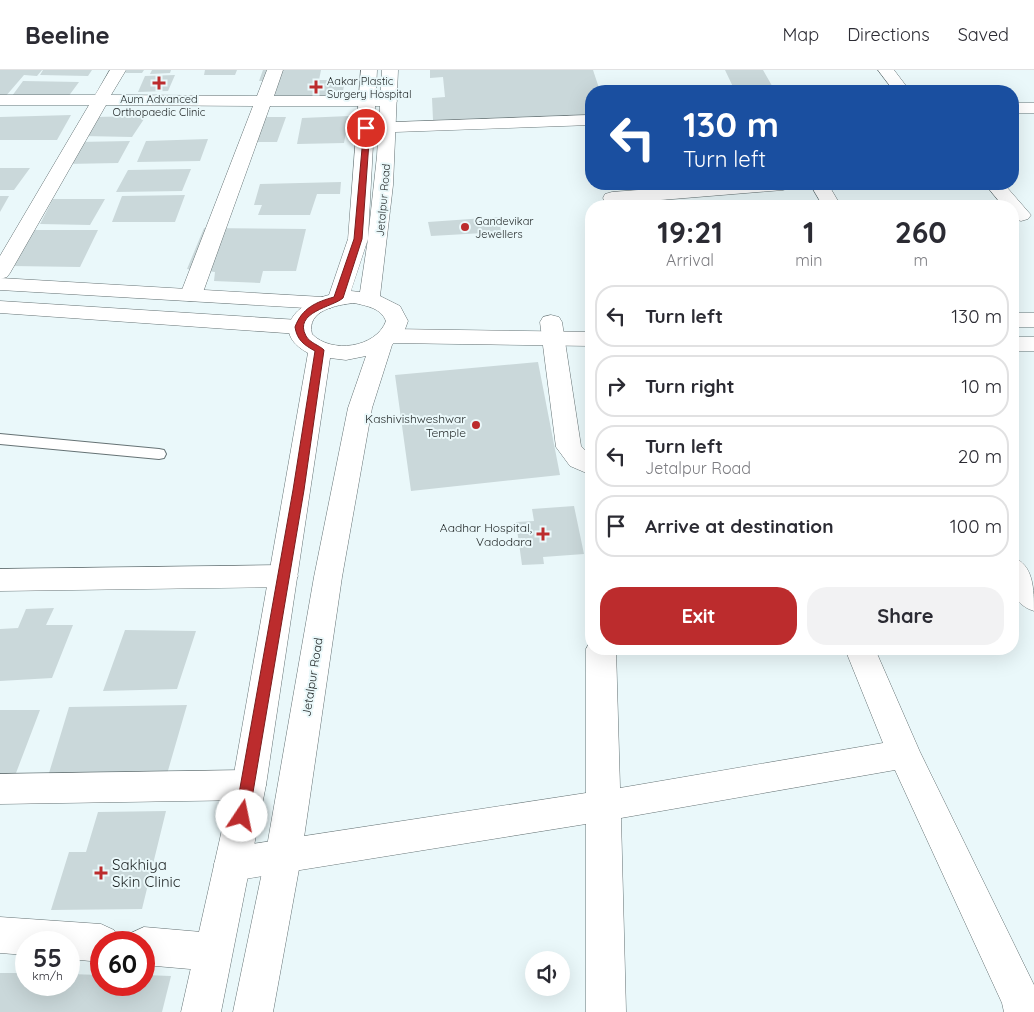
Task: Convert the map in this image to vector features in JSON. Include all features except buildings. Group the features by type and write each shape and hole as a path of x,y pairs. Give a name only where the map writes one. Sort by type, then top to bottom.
{"street":[{"path":"0,273 118,70"},
{"path":"191,295 274,70"},
{"name":"Jetalpur Road","path":"331,301 358,239 369,70"},
{"name":"Jetalpur Road","path":"369,299 380,236 390,70"},
{"path":"886,70 897,85"},
{"path":"0,100 389,101"},
{"path":"1019,108 1034,108"},
{"path":"366,128 585,125"},
{"path":"612,196 698,190"},
{"path":"999,190 1008,200"},
{"path":"0,284 331,301 369,299 382,303 391,309 390,333"},
{"path":"331,301 311,309 303,318 299,327 301,336 308,344 320,350 335,353 367,350 390,333 552,330 585,323"},
{"path":"0,307 299,327"},
{"path":"1019,320 1034,320"},
{"path":"552,330 585,338"},
{"path":"552,330 569,448 578,460 585,463"},
{"name":"Jetalpur Road","path":"253,1012 284,858 332,558 360,408 390,333"},
{"path":"1019,344 1034,344"},
{"path":"200,1012 249,784 320,350"},
{"path":"0,580 284,576"},
{"path":"1019,578 1034,600"},
{"path":"601,655 606,1012"},
{"path":"863,655 904,754 1021,1000 1024,1012"},
{"path":"232,864 284,858 603,806 904,754"},
{"path":"0,789 249,784"},
{"path":"0,935 90,942"},
{"path":"155,947 213,952"}],"lane":[{"path":"0,439 159,454"}],"place":[{"name":"Aum Advanced Orthopaedic Clinic","path":"159,83"},
{"name":"Aakar Plastic Surgery Hospital","path":"316,87"},
{"name":"Gandevikar Jewellers","path":"465,227"},
{"name":"Kashivishweshwar Temple","path":"476,425"},
{"name":"Aadhar Hospital, Vadodara","path":"543,534"},
{"name":"Sakhiya Skin Clinic","path":"101,873"}],"route":[{"path":"242,816 249,784 320,350 308,344 301,336 299,327 303,318 311,309 338,298 358,239 366,128"}]}
